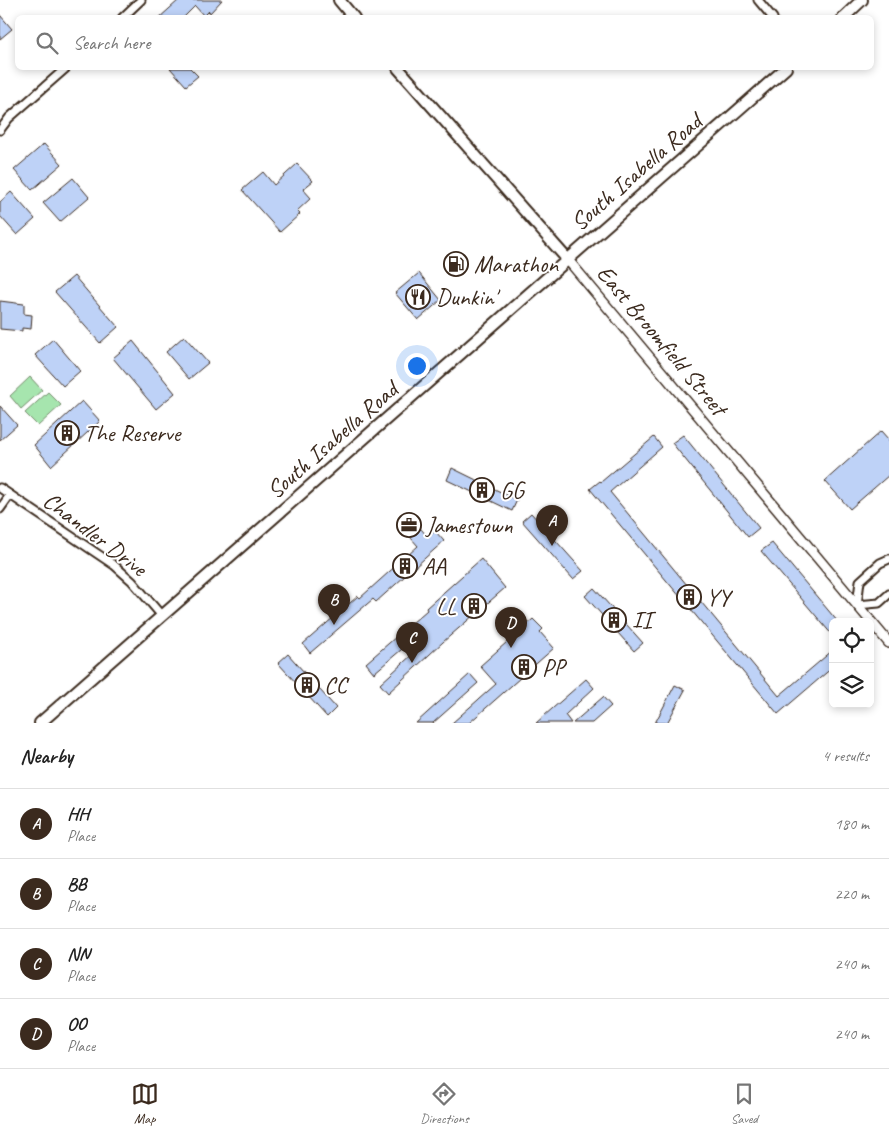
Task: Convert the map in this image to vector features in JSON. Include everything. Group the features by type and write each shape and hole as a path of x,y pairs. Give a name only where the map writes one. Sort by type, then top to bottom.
{"main road":[{"path":"339,0 352,15"},
{"path":"845,15 862,0"},
{"name":"East Broomfield Street","path":"400,70 568,260"},
{"name":"South Isabella Road","path":"40,723 784,70"}],"street":[{"path":"125,15 141,0"},
{"path":"758,0 770,15"},
{"path":"0,130 10,118 64,70"},
{"name":"East Broomfield Street","path":"568,260 889,643"},
{"name":"Chandler Drive","path":"0,488 114,565 132,581 162,616"},
{"path":"0,510 10,495"},
{"path":"889,559 880,563 860,580 857,606 879,603 889,594"}],"green space":[{"path":"30,377 42,390 21,409 10,396"},
{"path":"48,392 61,405 38,426 25,413"}],"building":[{"path":"179,0 222,0 210,13 209,11 205,15 195,6 186,15 162,15"},
{"path":"0,15 12,29 0,39"},
{"path":"172,70 192,70 198,76 186,86"},
{"path":"44,144 62,164 32,190 14,170"},
{"path":"297,164 313,181 303,189 311,198 297,211 300,214 280,232 242,190 263,172 274,185"},
{"path":"73,178 89,197 60,222 43,203"},
{"path":"11,192 35,219 17,235 0,216 0,202"},
{"name":"Dunkin'","path":"419,273 441,300 418,320 395,293"},
{"path":"74,276 118,327 100,343 55,292"},
{"path":"0,301 24,304 24,314 32,315 31,329 22,328 22,331 0,329"},
{"name":"The Reserve","path":"184,336 208,363 189,379 166,352"},
{"name":"The Reserve","path":"53,339 80,371 63,386 35,355"},
{"name":"The Reserve","path":"133,341 175,393 156,409 113,358"},
{"name":"The Reserve","path":"82,401 100,421 51,466 34,445"},
{"name":"The Reserve","path":"0,406 17,425 0,440"},
{"path":"881,431 889,440 889,475 850,509 825,481"},
{"name":"YY","path":"683,435 759,528 748,537 672,443"},
{"name":"YY","path":"654,437 662,447 610,492 779,696 829,653 829,670 778,714 590,489 601,482"},
{"name":"GG","path":"452,468 517,500 512,511 447,480"},
{"path":"407,513 428,537 435,531 444,541 376,602 373,599 310,653 303,644 358,596 360,598 418,546 397,522"},
{"path":"531,513 583,571 573,579 522,521"},
{"name":"YY","path":"772,543 835,618 829,618 829,631 761,551"},
{"path":"481,559 505,588 388,693 380,684 415,652 408,644 374,673 366,663 427,610 426,608"},
{"name":"II","path":"594,588 643,643 634,651 585,596"},
{"path":"533,619 543,629 540,632 554,648 469,723 452,723 496,684 480,666"},
{"name":"CC","path":"288,654 336,708 327,717 278,663"},
{"path":"470,674 478,683 433,723 416,723"},
{"path":"586,679 594,688 565,715 571,723 536,723"},
{"path":"675,685 685,690 667,723 655,723"},
{"path":"603,697 611,706 592,723 573,723"}],"place":[{"name":"Marathon","path":"456,264"},
{"name":"Dunkin'","path":"418,297"},
{"name":"The Reserve","path":"67,433"},
{"name":"GG","path":"482,490"},
{"name":"Jamestown","path":"409,525"},
{"name":"HH","path":"552,546"},
{"name":"AA","path":"405,566"},
{"name":"YY","path":"689,597"},
{"name":"LL","path":"474,606"},
{"name":"II","path":"614,620"},
{"name":"BB","path":"334,625"},
{"name":"OO","path":"511,648"},
{"name":"NN","path":"412,663"},
{"name":"PP","path":"524,667"},
{"name":"CC","path":"307,685"}]}
